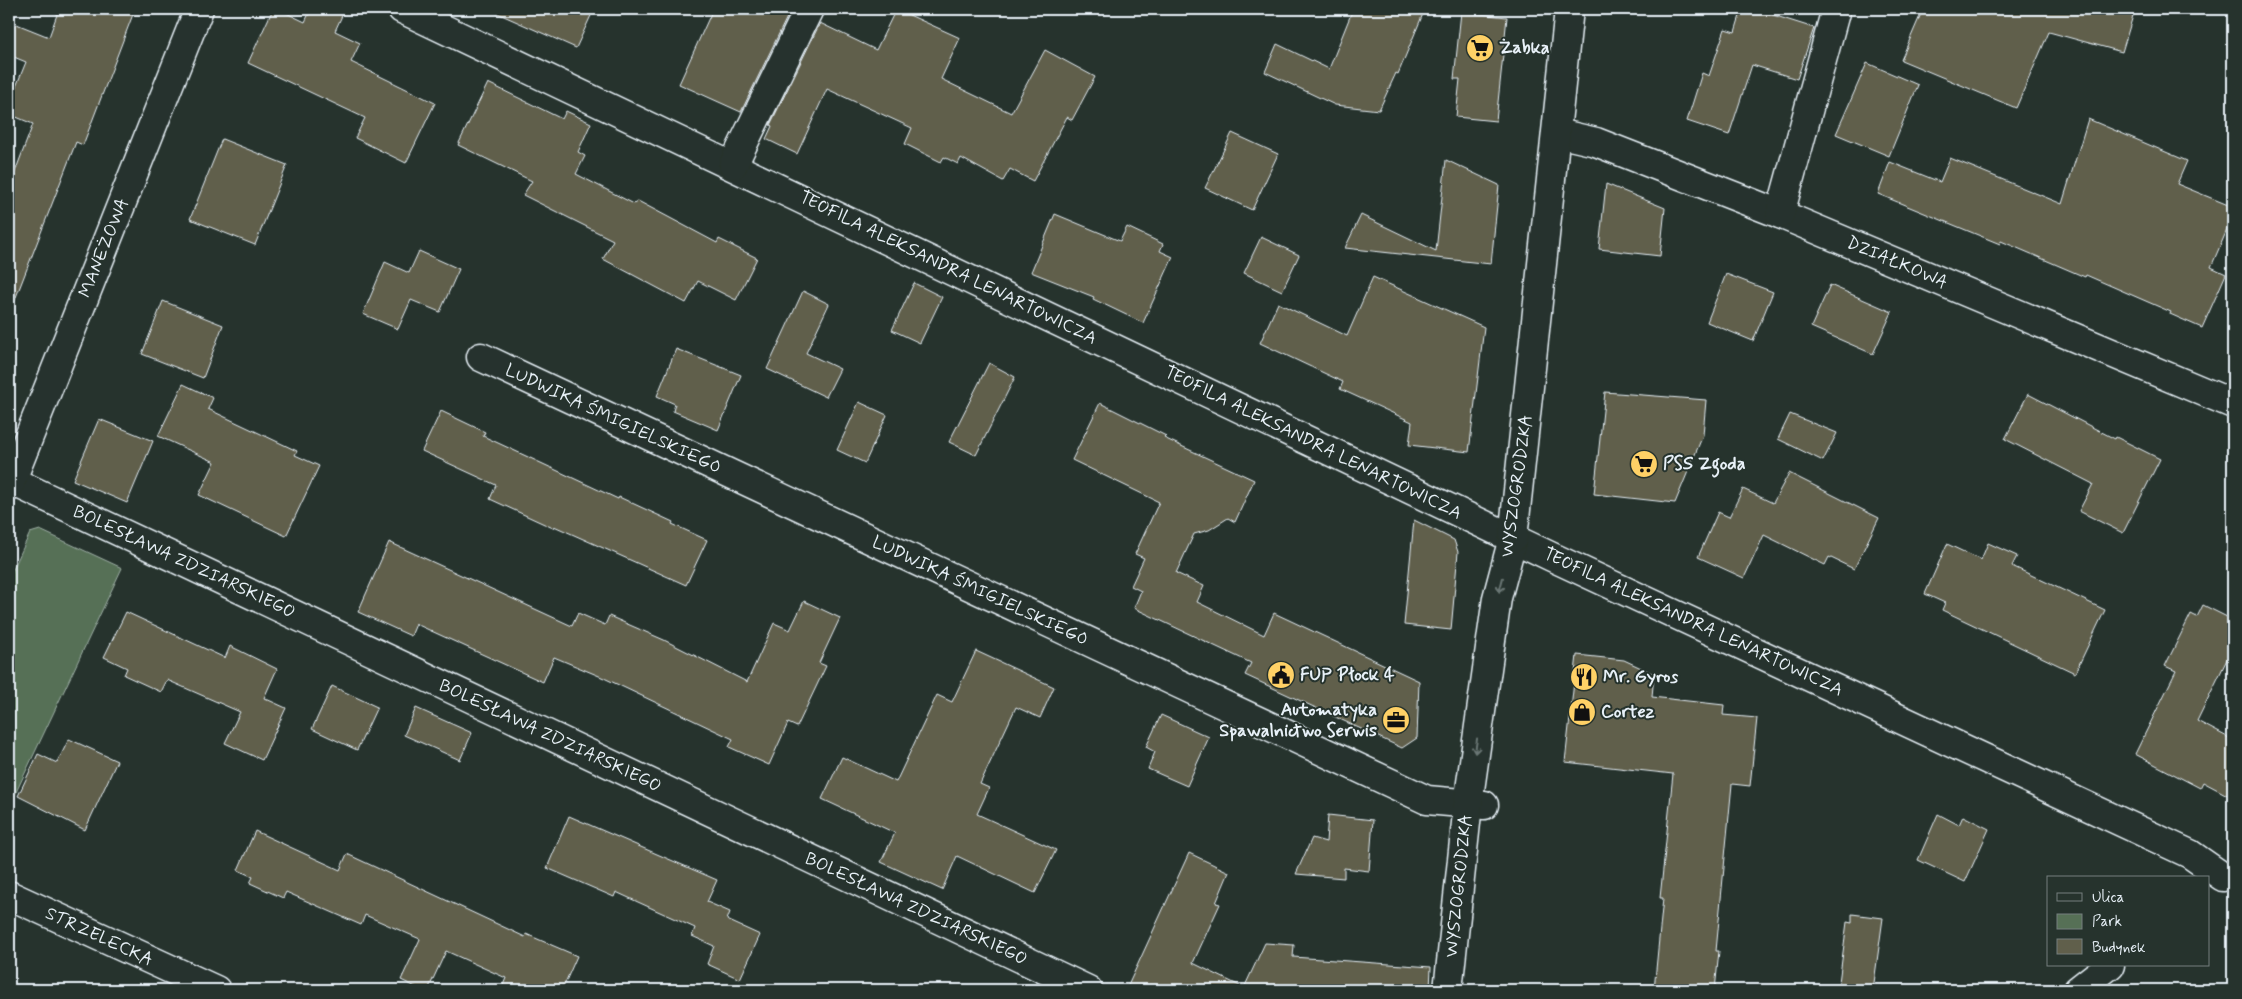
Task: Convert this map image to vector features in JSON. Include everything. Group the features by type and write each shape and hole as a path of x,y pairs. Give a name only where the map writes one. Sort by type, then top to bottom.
{"street":[{"name":"MANEŻOWA","path":"10,484 199,9"},
{"name":"TEOFILA ALEKSANDRA LENARTOWICZA","path":"402,9 1514,538 2190,854 2221,878"},
{"path":"733,165 809,9"},
{"name":"WYSZOGRODZKA","path":"1448,990 1476,804 1497,598 1514,538 1569,9"},
{"path":"1780,214 1836,9"},
{"name":"DZIAŁKOWA","path":"1557,133 1596,142 1780,214 2233,404"},
{"name":"LUDWIKA ŚMIGIELSKIEGO","path":"481,357 1427,800 1476,804"},
{"name":"BOLESŁAWA ZDZIARSKIEGO","path":"10,484 1088,990"},
{"name":"STRZELECKA","path":"9,896 216,990"},
{"path":"2078,990 2109,966"}],"green space":[{"path":"40,530 122,568 9,807 9,578 30,533"}],"building":[{"path":"59,9 135,9 83,145 76,142 11,310 9,309 9,188 33,124 9,114 9,104 26,62 9,55 9,21 49,37"},
{"path":"273,9 278,9 305,22 311,9 345,9 335,31 360,43 351,62 435,103 406,163 355,138 365,118 248,63"},
{"path":"488,9 594,9 576,48"},
{"path":"713,9 791,9 741,112 679,84"},
{"path":"896,9 960,38 941,79 1011,113 1045,50 1095,77 1072,120 1067,117 1033,181 1010,169 1003,181 961,158 958,164 944,157 941,162 905,144 912,128 827,89 797,154 766,139 772,126 770,125 820,23 876,50"},
{"path":"1353,9 1425,9 1398,74 1396,73 1379,110 1335,105 1265,72 1277,44 1329,69"},
{"path":"1742,9 1754,9 1814,28 1797,79 1752,65 1729,135 1687,121 1702,73 1709,76 1725,29 1735,32"},
{"path":"1923,9 2135,9 2122,52 2049,32 2016,108 1901,60"},
{"name":"Żabka","path":"1461,12 1507,17 1496,121 1456,117 1460,79 1454,79"},
{"path":"1867,63 1918,85 1889,156 1836,134"},
{"path":"488,83 562,119 566,111 591,123 578,152 585,156 576,174 634,204 638,201 717,243 719,239 757,258 736,300 698,281 686,303 603,259 613,240 523,195 532,181 458,145"},
{"path":"2088,119 2187,161 2177,184 2233,207 2233,216 2211,267 2226,274 2202,328 2170,314 2171,312 2086,275 2085,277 2001,241 2000,244 1878,194 1890,162 1940,182 1950,158 2062,204"},
{"path":"1232,133 1278,154 1252,210 1205,188"},
{"path":"222,139 287,165 255,245 190,219"},
{"path":"1446,160 1499,185 1491,264 1345,248 1361,215 1436,251"},
{"path":"1606,184 1665,208 1660,256 1599,249"},
{"path":"1055,214 1120,241 1127,227 1163,244 1160,251 1173,257 1143,323 1093,299 1094,297 1031,272"},
{"path":"1261,237 1299,255 1282,291 1244,273"},
{"path":"419,251 459,269 440,312 411,300 398,329 363,314 385,262 409,273"},
{"path":"1726,274 1773,292 1753,341 1707,322"},
{"path":"1373,277 1484,327 1469,452 1409,445 1412,422 1340,389 1343,382 1260,343 1278,303 1347,336"},
{"path":"914,283 942,297 920,343 892,330"},
{"path":"1830,285 1892,312 1873,354 1811,327"},
{"path":"803,291 829,304 806,353 840,369 826,397 767,369"},
{"path":"163,301 223,325 203,378 142,354"},
{"path":"676,349 741,375 718,430 673,411 675,404 657,396"},
{"path":"989,363 1015,377 976,455 949,442"},
{"path":"183,384 213,398 208,409 297,451 295,455 319,466 286,536 199,495 215,462 158,436"},
{"name":"PSS Zgoda","path":"1605,392 1706,400 1703,435 1675,503 1594,494"},
{"path":"2028,394 2115,439 2116,437 2160,459 2123,533 2079,511 2093,484 2005,439"},
{"path":"859,402 887,415 865,463 837,450"},
{"path":"1100,403 1166,436 1164,438 1254,480 1235,522 1228,518 1209,530 1194,534 1176,573 1204,586 1197,602 1264,635 1274,613 1419,681 1417,738 1402,748 1245,675 1251,663 1134,608 1141,591 1131,586 1144,558 1135,554 1159,502 1072,460"},
{"path":"441,411 485,432 483,436 618,499 619,497 673,522 672,524 707,540 686,585 490,499 496,485 422,451"},
{"path":"1790,414 1837,433 1823,461 1778,439"},
{"path":"99,419 153,441 127,503 73,480"},
{"path":"1789,473 1879,518 1854,569 1829,557 1825,565 1764,535 1744,578 1698,557 1718,512 1729,517 1743,489 1773,503"},
{"path":"1414,520 1454,540 1458,552 1451,630 1404,625"},
{"path":"389,542 572,626 578,613 605,625 609,616 664,640 747,682 774,623 790,630 804,601 840,618 819,663 826,666 797,727 788,723 769,765 729,747 733,739 604,678 554,657 543,682 416,624 411,636 358,612"},
{"path":"1988,543 2017,556 2012,566 2105,610 2075,673 1942,610 1945,603 1925,594 1947,544 1981,560"},
{"path":"2203,605 2233,620 2233,647 2197,721 2233,740 2233,798 2203,782 2200,788 2135,754 2176,671 2165,666 2191,614 2197,617"},
{"path":"126,612 225,658 230,646 277,669 264,698 286,708 262,760 225,743 240,712 167,680 161,692 124,675 127,668 104,657"},
{"path":"976,651 1054,687 1040,718 1016,707 980,784 989,788 977,814 1056,850 1035,893 957,856 942,890 881,862 895,833 822,799 842,757 896,782 937,695 952,702"},
{"path":"1577,655 1624,660 1654,674 1652,697 1724,705 1723,715 1757,718 1750,786 1732,784 1716,951 1719,951 1715,990 1654,990 1663,898 1660,898 1673,774 1565,762"},
{"path":"332,686 377,707 357,750 312,729"},
{"path":"416,708 472,733 460,760 404,735"},
{"path":"1161,715 1209,737 1187,786 1148,769 1155,752 1146,747"},
{"path":"69,739 117,761 85,830 18,796 38,754 57,763"},
{"path":"1938,814 1959,825 1963,816 1989,829 1965,882 1918,860"},
{"path":"1328,815 1373,820 1369,871 1344,868 1344,878 1296,874 1312,838 1326,842"},
{"path":"569,816 717,880 707,902 730,912 727,920 760,935 740,979 707,964 714,946 692,936 695,928 616,892 614,897 547,868"},
{"path":"255,831 340,870 347,854 525,937 526,934 577,956 562,990 501,990 506,978 446,951 428,990 422,990 401,980 420,939 365,915 361,925 286,892 283,898 250,883 253,877 238,870"},
{"path":"1189,853 1229,872 1216,903 1220,904 1193,963 1244,988 1265,943 1294,945 1293,957 1431,967 1430,990 1126,990"},
{"path":"1852,914 1883,918 1873,990 1838,990 1847,922 1852,923"}],"place":[{"name":"Żabka","path":"1480,48"},
{"name":"PSS Zgoda","path":"1644,464"},
{"name":"FUP Płock 4","path":"1281,675"},
{"name":"Mr. Gyros","path":"1584,677"},
{"name":"Cortez","path":"1582,712"},
{"name":"Automatyka Spawalnictwo Serwis","path":"1396,720"}]}
